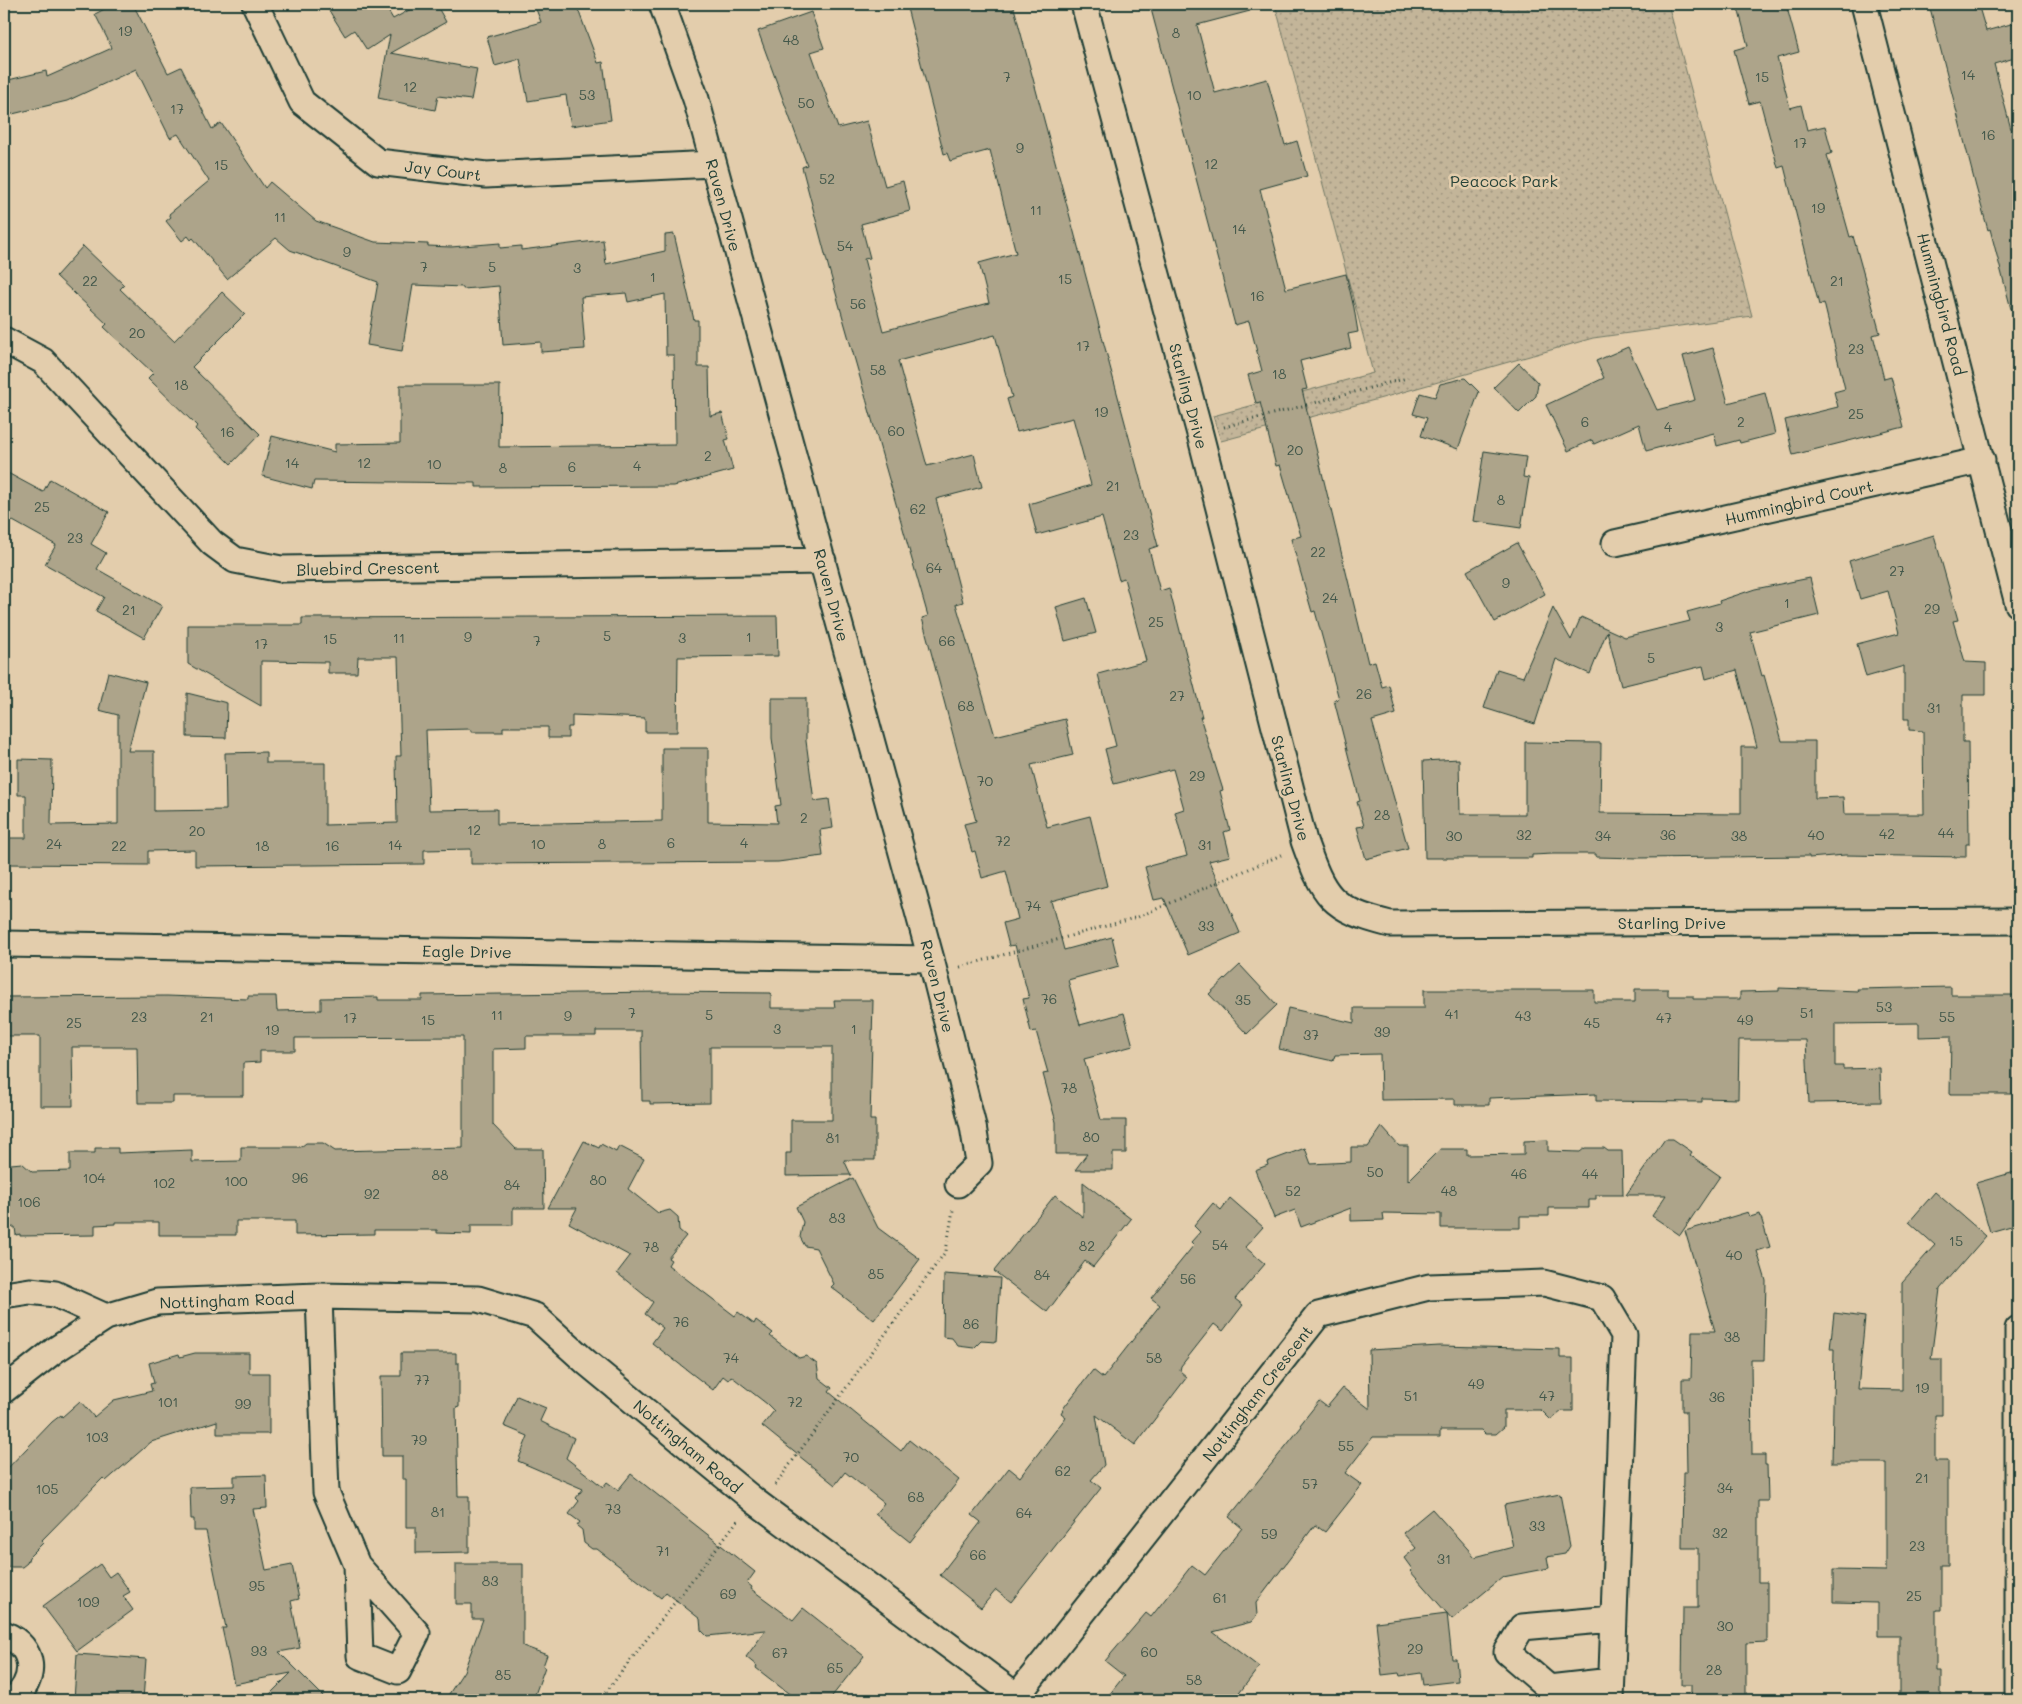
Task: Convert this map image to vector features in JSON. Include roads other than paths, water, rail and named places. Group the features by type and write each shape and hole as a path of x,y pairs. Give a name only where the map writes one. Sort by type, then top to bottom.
{"street":[{"name":"Jay Court","path":"255,4 302,102 378,162 486,175 713,164"},
{"name":"Raven Drive","path":"662,4 696,99 931,959 973,1126 978,1163 958,1184"},
{"name":"Starling Drive","path":"1084,4 1200,434 1304,841 1319,882 1341,907 1361,917 1390,924 2018,920"},
{"name":"Hummingbird Road","path":"1864,4 2018,604"},
{"name":"Bluebird Crescent","path":"4,340 43,361 212,543 235,560 281,569 823,561"},
{"name":"Hummingbird Court","path":"1615,543 1982,460"},
{"name":"Eagle Drive","path":"4,944 931,959"},
{"name":"Nottingham Crescent","path":"1020,1698 1318,1316 1429,1287 1544,1284 1602,1298 1624,1335 1611,1691 1549,1688 1506,1652 1522,1626 1613,1620"},
{"path":"4,1295 30,1291 55,1294 106,1317"},
{"path":"319,1296 326,1492 357,1565"},
{"name":"Nottingham Road","path":"4,1390 55,1350 106,1317 157,1302 319,1296 478,1299 535,1316 586,1362 756,1502 1020,1698"},
{"path":"2018,1328 2018,1700"},
{"path":"4,1634 16,1640 25,1650 29,1661 28,1682 22,1692 13,1700"}],"park label":[{"name":"Peacock Park","path":"1504,180"}]}
